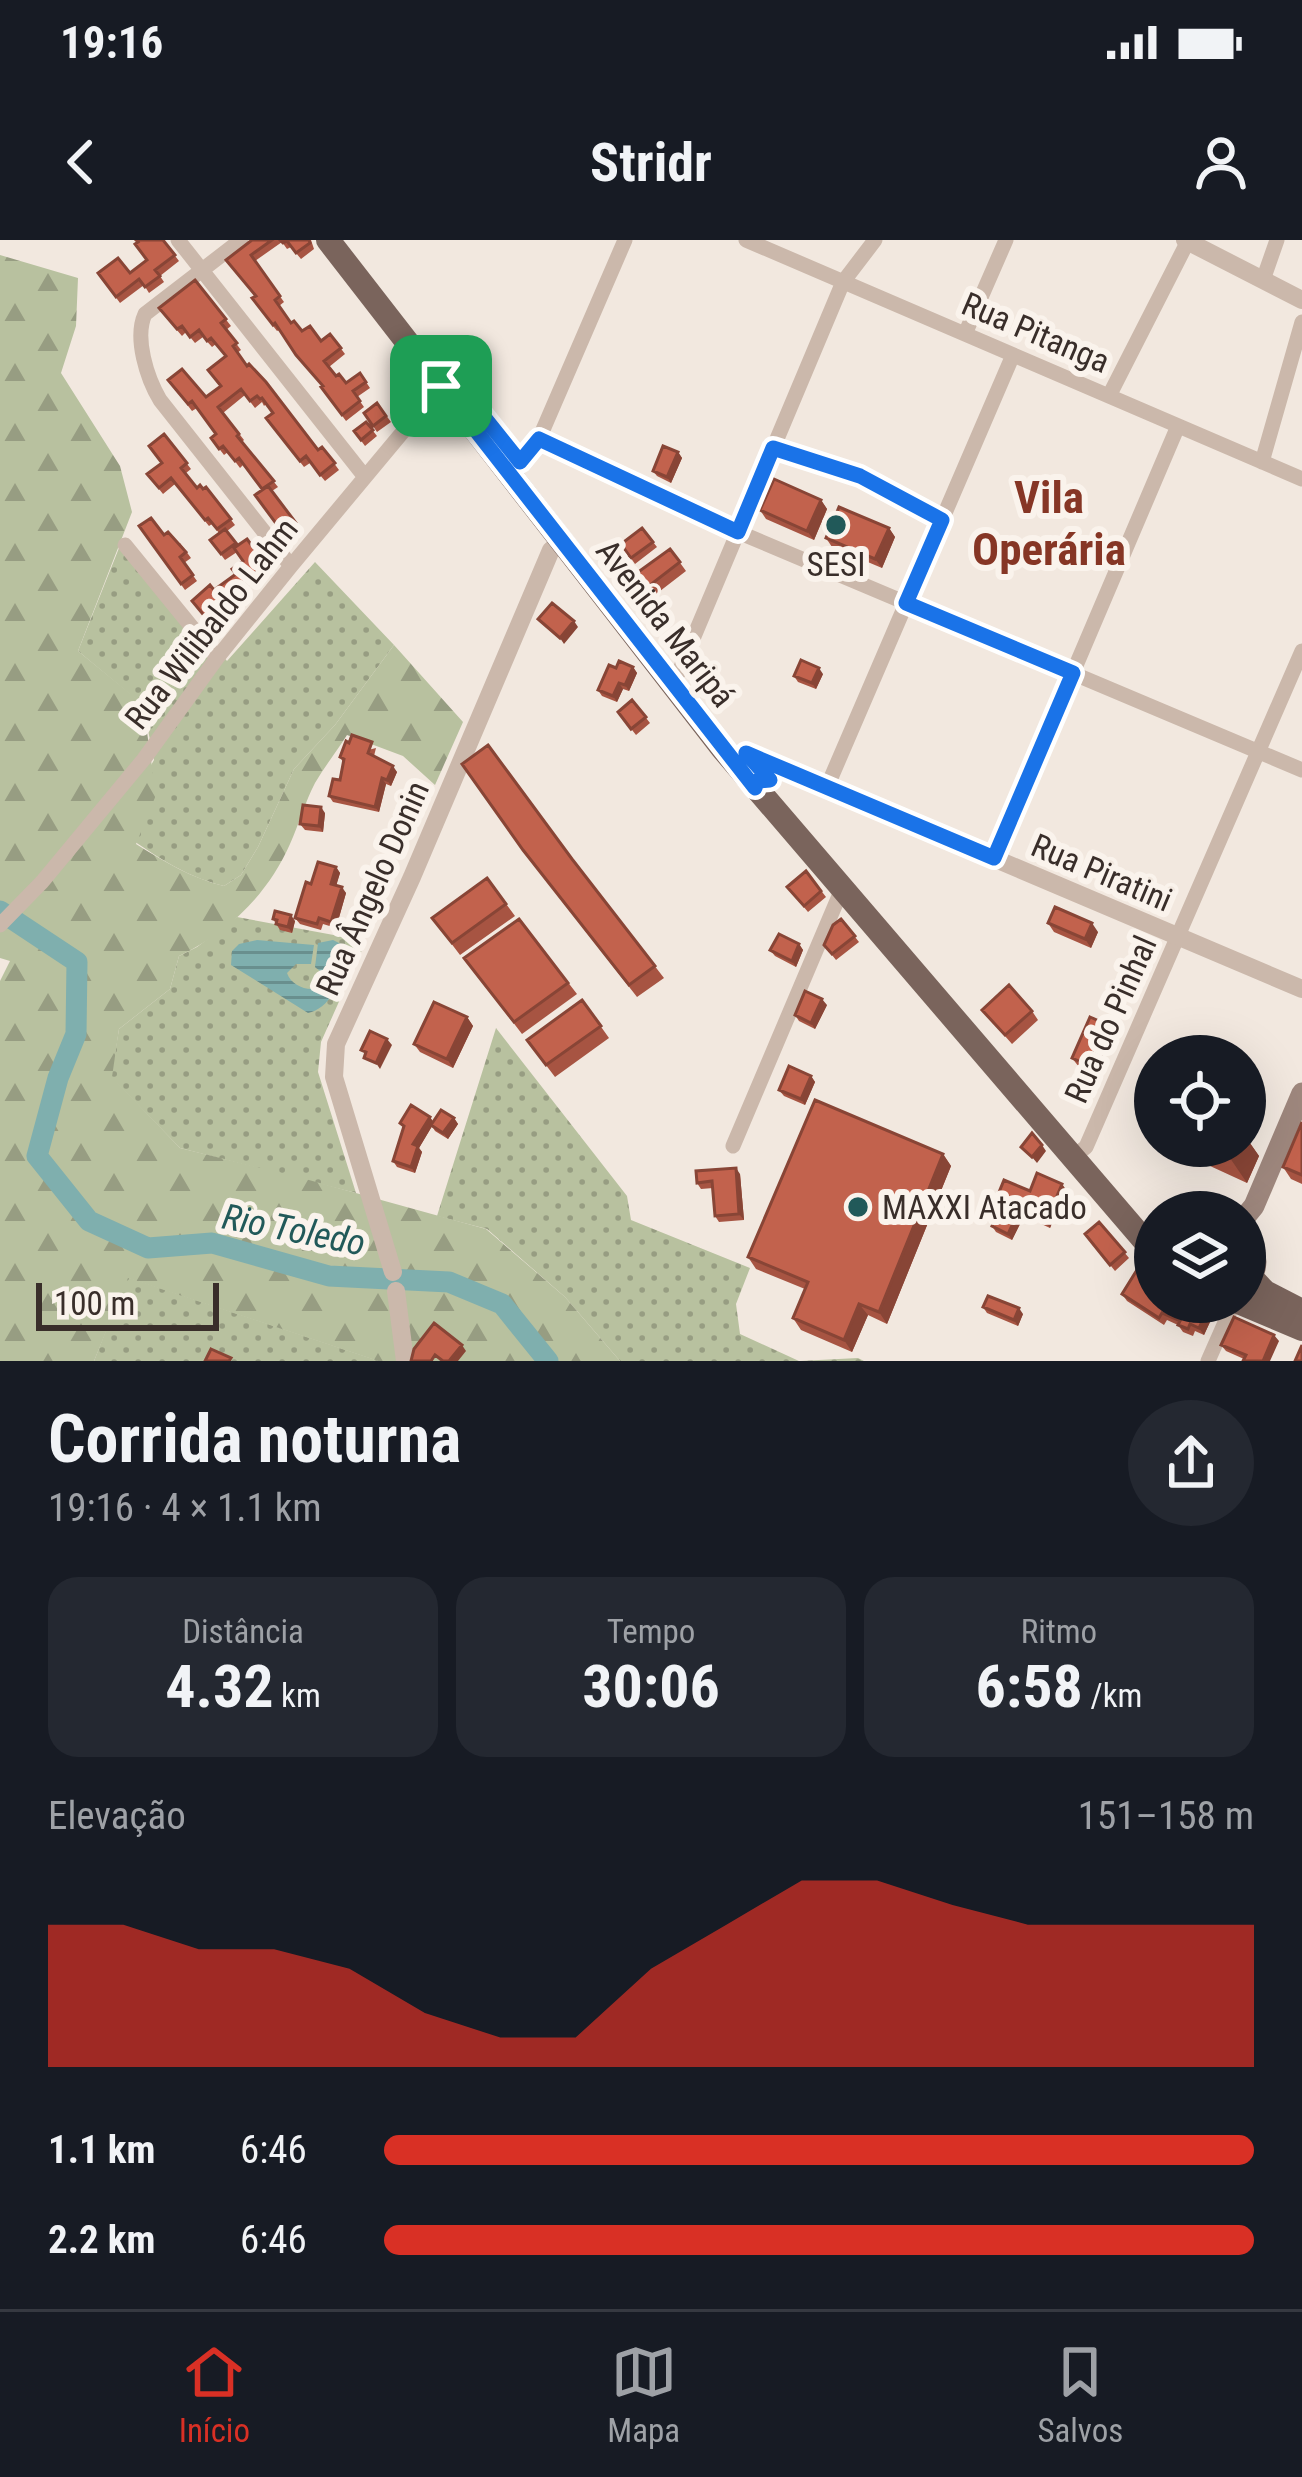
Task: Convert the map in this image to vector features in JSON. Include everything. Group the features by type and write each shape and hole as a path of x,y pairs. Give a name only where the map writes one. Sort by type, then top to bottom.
{"main road":[{"name":"Avenida Maripá","path":"328,240 446,381 740,758 1080,1152 1134,1225"},
{"name":"Avenida Maripá","path":"346,240 446,381"},
{"name":"Avenida Maripá","path":"762,784 842,889 1080,1152 1134,1205"},
{"path":"1260,1191 1302,1093"},
{"path":"1266,1209 1302,1125"},
{"path":"1266,1293 1302,1311"},
{"path":"1266,1314 1302,1329"}],"street":[{"path":"178,240 364,477"},
{"path":"241,240 157,303 140,324 151,384 160,400 291,566"},
{"path":"513,467 539,439 625,240"},
{"name":"Rua Pitanga","path":"746,240 1302,479"},
{"path":"674,676 843,282 875,240"},
{"path":"965,334 1006,240"},
{"path":"1263,280 1277,240"},
{"path":"1109,396 1186,241 1302,301"},
{"path":"1262,462 1302,322"},
{"path":"827,788 1013,355"},
{"name":"Rua Wilibaldo Lahm","path":"0,925 144,759 217,658 446,381"},
{"path":"994,858 1178,426"},
{"path":"539,439 738,532 1302,770"},
{"path":"773,448 860,476 942,520"},
{"name":"Rua Ângelo Donin","path":"405,1361 394,1281 334,1076 336,1044 551,550 568,538"},
{"path":"125,545 217,658"},
{"name":"Rua do Pinhal","path":"1080,1152 1302,651"},
{"name":"Rua Piratini","path":"740,758 827,788 1302,989"},
{"path":"733,1146 842,889"},
{"path":"1208,1361 1226,1323"}],"green space":[{"path":"0,255 78,278 76,326 61,373 120,466 132,512 78,651 143,704 156,795 136,844 212,883 224,886 241,875 294,769 335,725 394,645 463,722 435,785 403,756 347,735 315,783 281,862 258,895 230,923 179,956 170,989 119,1029 112,1077 180,1148 486,1229 565,1297 620,1361 378,1361 128,1278 94,1361 0,1361 0,981 10,961 0,958"},
{"path":"123,538 227,661 315,562 394,645 335,725 294,769 258,847 241,875 224,886 180,870 115,828 154,760 143,705 78,651"},
{"path":"237,917 366,941 321,1042 318,1072 356,1193 180,1148 111,1077 119,1029 170,989 179,956"},
{"path":"496,1028 627,1196 631,1220 750,1268 736,1304 740,1334 799,1361 620,1361 565,1297 487,1229 437,1216"},
{"path":"127,1277 379,1361 94,1361"},
{"path":"858,1358 864,1361 799,1361"}],"water":[{"path":"257,940 314,945 311,964 296,964 287,973 297,985 312,989 325,982 324,974 315,967 318,943 333,940 341,944 341,975 325,1004 308,1013 231,965 232,951 239,944"}],"building":[{"path":"136,240 163,240 175,255 155,270 160,276 145,287 139,279 116,297 98,273 118,258 130,273 147,260"},
{"path":"252,240 272,240 251,255 280,296 275,300 291,323 302,331 310,326 321,341 330,334 341,348 324,361 346,383 360,373 366,382 353,391 360,401 342,415 226,260"},
{"path":"280,240 310,243 296,253 287,241"},
{"path":"195,280 226,319 221,323 247,366 266,382 318,450 322,447 335,463 320,475 306,456 300,461 266,418 273,413 262,398 250,401 241,389 218,407 274,481 262,489 239,458 235,461 223,446 219,449 211,438 216,434 192,401 188,404 168,380 182,369 206,397 221,386 208,370 226,356 199,330 190,337 182,326 177,329 159,308"},
{"path":"377,403 386,416 373,426 364,413"},
{"path":"366,422 373,430 361,440 354,431"},
{"path":"164,434 187,463 181,468 197,488 206,487 231,519 217,529 171,478 159,488 147,474 162,463 149,446"},
{"path":"663,446 678,452 667,477 653,471"},
{"path":"774,479 821,500 807,531 760,510"},
{"path":"268,486 296,523 283,533 255,495"},
{"path":"839,507 889,528 875,559 826,538"},
{"path":"151,518 186,552 180,557 193,575 181,584 139,526"},
{"path":"642,528 653,542 631,558 621,544"},
{"path":"225,529 236,543 221,554 210,540"},
{"path":"247,539 266,565 241,583 245,588 233,596 233,607 212,625 192,601 210,585 214,590 236,574 232,569 243,561 234,548"},
{"path":"670,549 680,562 645,589 634,575"},
{"path":"552,603 574,621 560,638 538,619"},
{"path":"801,660 819,668 812,683 794,676"},
{"path":"619,661 633,667 625,685 619,683 613,696 598,690 609,665 616,668"},
{"path":"632,700 646,717 631,729 618,712"},
{"path":"352,735 372,742 368,753 393,766 387,780 382,778 375,807 329,796 333,779 340,780 344,759 340,757"},
{"path":"488,745 655,966 629,985 462,764"},
{"path":"303,805 321,807 319,826 300,824"},
{"path":"318,862 336,867 331,884 342,887 331,922 319,918 317,924 295,918"},
{"path":"806,871 821,891 804,906 787,887"},
{"path":"487,878 506,904 452,943 432,918"},
{"path":"1055,907 1092,923 1085,939 1048,923"},
{"path":"275,911 291,915 288,927 276,924"},
{"path":"519,919 568,983 514,1022 464,958"},
{"path":"841,919 855,936 832,954 824,945"},
{"path":"779,934 799,944 792,961 770,950"},
{"path":"1009,985 1032,1011 1005,1035 982,1010"},
{"path":"805,991 822,999 811,1023 795,1015"},
{"path":"582,1000 601,1026 546,1065 527,1040"},
{"path":"434,1002 467,1017 447,1059 414,1044"},
{"path":"1090,1017 1104,1030 1088,1065 1072,1058"},
{"path":"370,1031 387,1039 376,1063 364,1058 366,1052 361,1050"},
{"path":"789,1066 811,1076 801,1099 779,1090"},
{"name":"MAXXI Atacado","path":"815,1100 943,1154 879,1312 859,1304 844,1340 793,1318 808,1282 748,1257"},
{"path":"411,1105 430,1117 413,1144 418,1146 411,1167 393,1161 404,1126 400,1123"},
{"path":"441,1110 454,1118 443,1133 431,1125"},
{"path":"1302,1122 1302,1175 1283,1167"},
{"path":"1032,1133 1042,1145 1032,1157 1021,1147"},
{"path":"736,1168 739,1214 715,1216 712,1181 697,1183 696,1171"},
{"path":"1037,1173 1062,1184 1046,1222 1019,1210 1008,1234 992,1226 1002,1205 995,1202 1004,1180 1030,1191"},
{"path":"1099,1222 1125,1252 1110,1265 1085,1234"},
{"path":"1134,1275 1134,1302 1122,1294"},
{"path":"988,1296 1019,1308 1014,1320 983,1307"},
{"path":"434,1323 462,1345 449,1361 435,1355 431,1361 411,1361 414,1349"},
{"path":"1231,1323 1247,1323 1274,1335 1263,1361 1243,1361 1246,1355 1221,1345"},
{"path":"211,1349 231,1358 205,1361"}],"waterway":[{"name":"Rio Toledo","path":"0,911 77,962 76,1034 58,1078 37,1156 89,1221 148,1248 212,1243 329,1276 449,1282 502,1304 548,1361"}],"place":[{"name":"SESI","path":"836,525"},
{"name":"MAXXI Atacado","path":"858,1207"}],"district":[{"name":"Vila Operária","path":"1049,523"}],"route":[{"path":"452,377 520,462 539,439 738,532 773,448 860,476 942,520 906,603 1073,673 994,858 746,753 770,780 757,781 755,788 441,386 452,377"}]}
